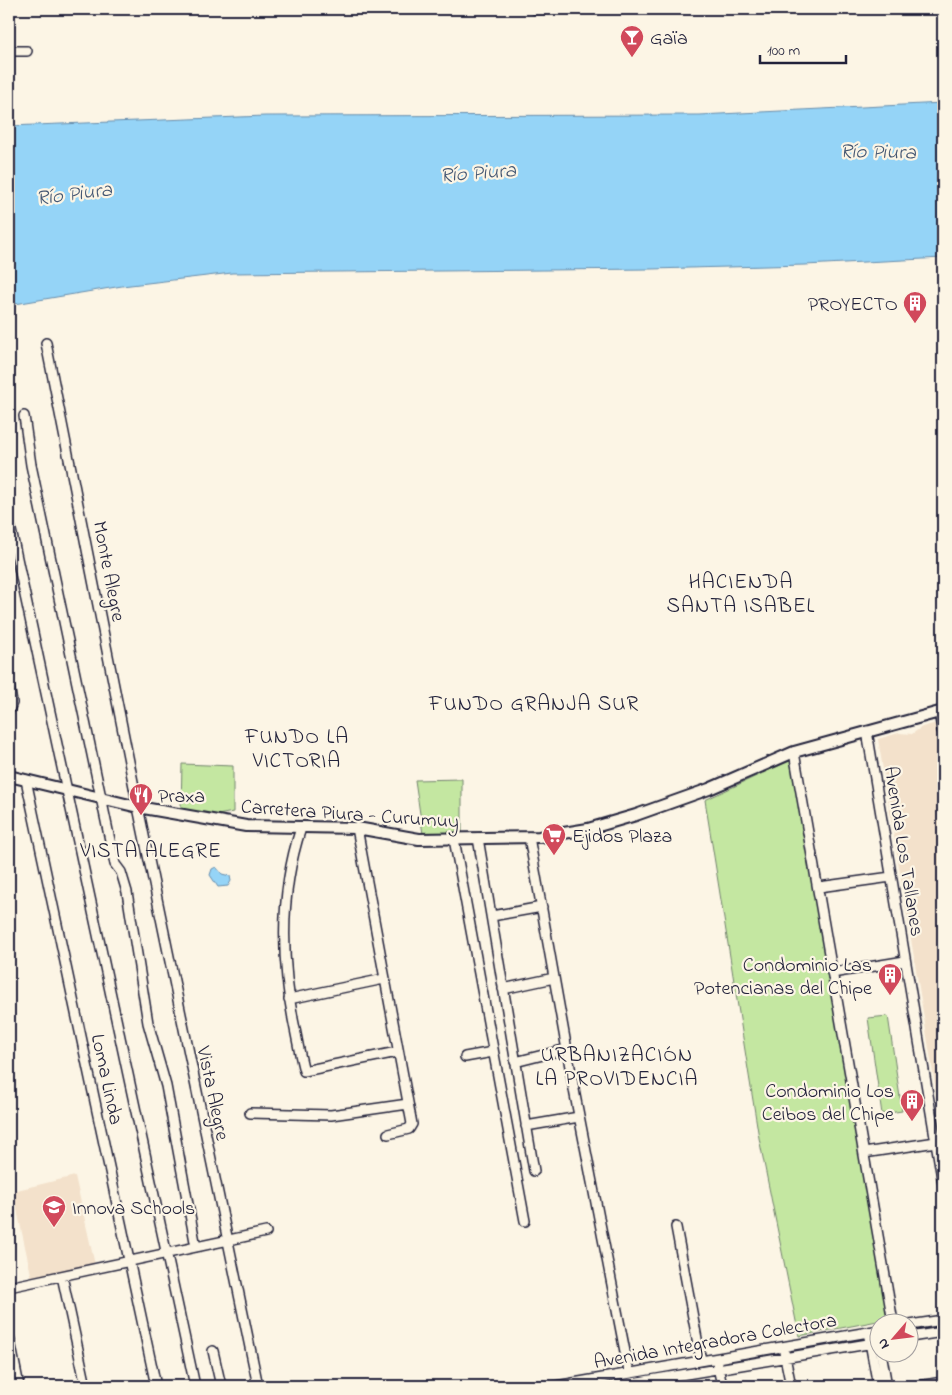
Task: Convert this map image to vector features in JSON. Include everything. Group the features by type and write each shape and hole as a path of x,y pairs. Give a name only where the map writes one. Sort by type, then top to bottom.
{"main road":[{"name":"Carretera Piura - Curumuy","path":"9,776 66,788 138,807 246,826 357,828 419,839 529,837 570,832 636,815 709,789 794,752 942,711"},
{"path":"942,711 943,730"}],"street":[{"path":"535,9 542,9"},
{"path":"9,51 27,51"},
{"name":"Monte Alegre","path":"46,343 138,807"},
{"path":"24,416 31,465 103,799 115,864 121,872 127,892 148,1023 166,1086 196,1247"},
{"path":"9,521 195,1386"},
{"path":"9,685 12,703 9,710"},
{"name":"Avenida Los Tallanes","path":"867,731 943,1184"},
{"path":"794,752 819,887 832,974 891,1312"},
{"name":"Loma Linda","path":"26,780 156,1386"},
{"name":"Vista Alegre","path":"138,807 258,1386"},
{"path":"301,828 289,871 285,908 285,953 289,999 304,1070 397,1052"},
{"path":"357,828 412,1127 388,1134"},
{"path":"529,837 579,1117 629,1372"},
{"path":"478,838 534,1171"},
{"path":"454,839 525,1221"},
{"path":"819,887 891,876"},
{"path":"492,916 542,907"},
{"path":"832,974 905,961"},
{"path":"503,988 554,978"},
{"path":"289,999 384,979"},
{"path":"516,1062 567,1049"},
{"path":"465,1057 493,1052"},
{"path":"250,1112 331,1115 408,1104"},
{"path":"526,1126 579,1117"},
{"path":"864,1153 936,1142"},
{"path":"676,1227 701,1360"},
{"path":"9,1287 266,1232"},
{"path":"62,1276 86,1386"},
{"path":"920,1323 943,1320"},
{"name":"Avenida Integradora Colectora","path":"556,1386 870,1332"},
{"path":"920,1335 943,1332"},
{"path":"9,1336 19,1386"},
{"name":"Avenida Integradora Colectora","path":"614,1386 662,1382 671,1376 870,1344"},
{"path":"783,1346 791,1386"},
{"path":"212,1351 220,1386"},
{"path":"716,1357 722,1386"},
{"path":"877,1362 878,1386"},
{"path":"883,1362 887,1386"},
{"path":"669,1365 674,1386"},
{"path":"659,1367 662,1382"},
{"path":"918,1386 943,1382"}],"shaded area":[{"path":"937,723 943,758 943,1133 878,739 899,733 912,734 922,727"},
{"name":"Innova Schools","path":"75,1176 95,1265 32,1279 13,1191"}],"green space":[{"path":"793,759 887,1312 870,1312 870,1322 799,1336 759,1138 705,800"},
{"path":"182,764 233,766 233,812 218,815 181,809"},
{"path":"462,779 462,833 423,834 415,780"},
{"path":"888,1016 902,1111 882,1114 868,1018"}],"water":[{"name":"Río Piura","path":"943,103 943,258 805,265 651,269 232,273 122,286 9,305 9,126 265,116 700,115"},
{"path":"216,867 222,874 230,876 231,881 228,886 218,887 210,875 212,869"}],"place":[{"name":"Gaïa","path":"632,58"},
{"name":"PROYECTO","path":"915,324"},
{"name":"Praxa","path":"141,816"},
{"name":"Ejidos Plaza","path":"554,856"},
{"name":"Condominio Las Potencianas del Chipe","path":"890,996"},
{"name":"Condominio Los Ceibos del Chipe","path":"912,1122"},
{"name":"Innova Schools","path":"54,1228"}],"district":[{"name":"HACIENDA SANTA ISABEL","path":"741,593"},
{"name":"FUNDO GRANJA SUR","path":"534,703"},
{"name":"FUNDO LA VICTORIA","path":"297,748"},
{"name":"VISTA ALEGRE","path":"151,850"},
{"name":"URBANIZACIÓN LA PROVIDENCIA","path":"617,1066"}]}
